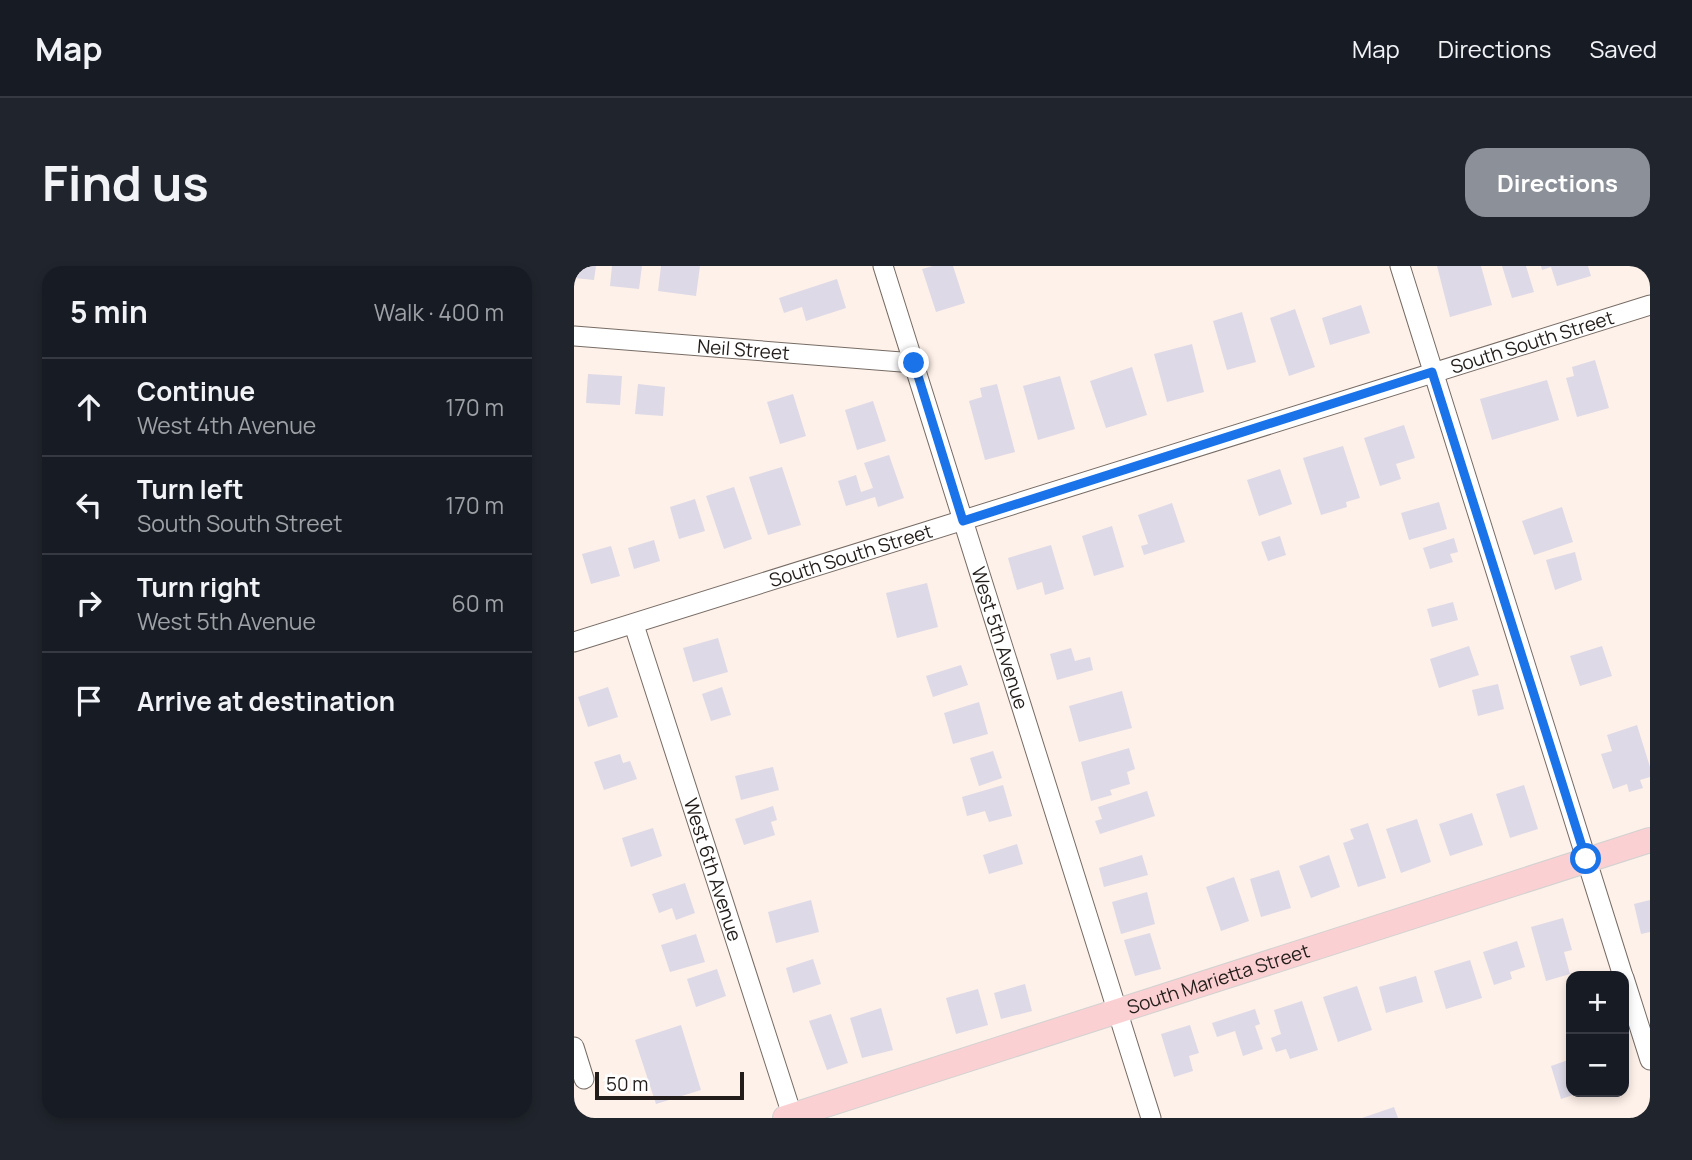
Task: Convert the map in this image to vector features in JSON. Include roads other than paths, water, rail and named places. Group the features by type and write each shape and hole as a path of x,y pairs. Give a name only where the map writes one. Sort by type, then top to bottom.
{"main road":[{"name":"South Marietta Street","path":"790,1117 1650,840"}],"street":[{"name":"West 5th Avenue","path":"883,266 1151,1118"},
{"path":"1400,266 1622,971"},
{"name":"South South Street","path":"575,639 634,625 1650,305"},
{"name":"Neil Street","path":"574,337 914,363"},
{"name":"West 6th Avenue","path":"634,625 790,1117"},
{"path":"1629,993 1650,1060"},
{"path":"574,1047 584,1079"}]}
